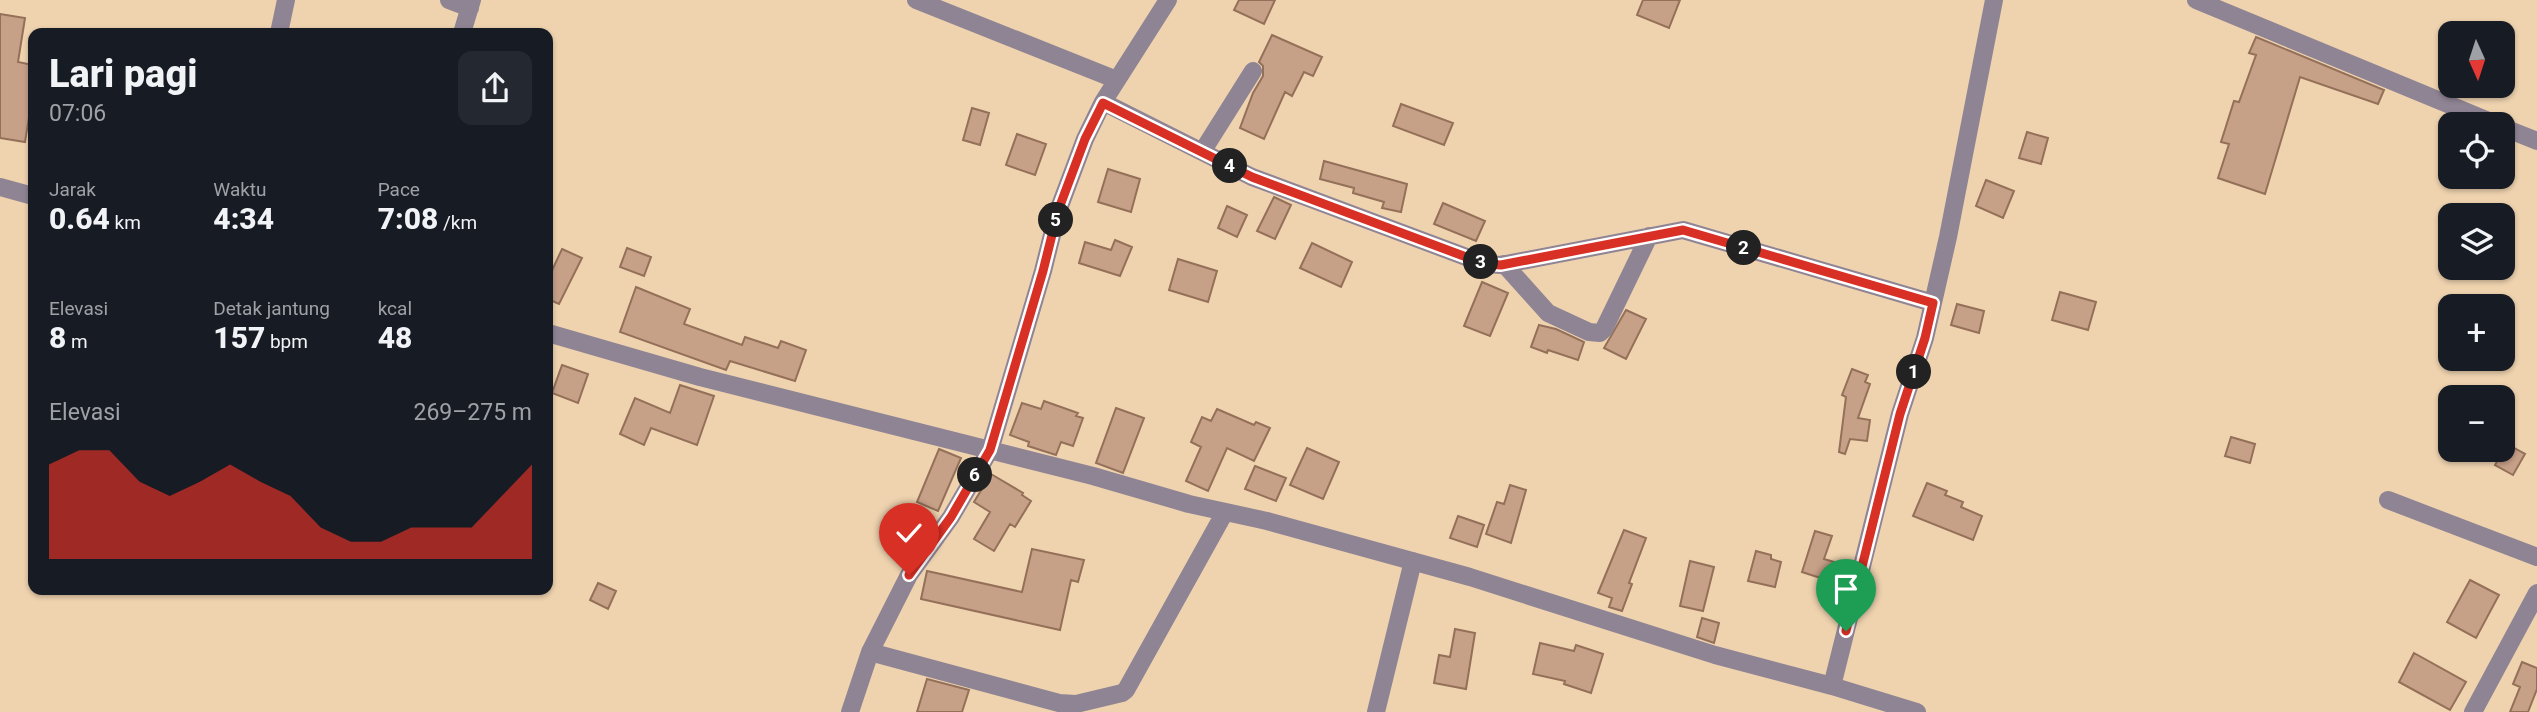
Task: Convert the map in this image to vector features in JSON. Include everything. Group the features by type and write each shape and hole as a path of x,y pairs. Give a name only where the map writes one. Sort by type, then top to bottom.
{"street":[{"path":"280,28 286,0"},
{"path":"449,0 471,4 464,28"},
{"path":"916,0 1117,80"},
{"path":"850,712 870,652 909,575 951,517 990,450 1058,211 1085,139 1103,103 1168,0"},
{"path":"1832,686 1900,414 1925,338 1948,237 1994,0"},
{"path":"2196,0 2467,112"},
{"path":"1202,152 1253,71"},
{"path":"1103,103 1252,177 1490,264 1504,264 1683,230 1933,303"},
{"path":"2515,132 2537,141"},
{"path":"0,187 28,195"},
{"path":"1504,264 1548,313 1589,332 1600,333 1649,236"},
{"path":"553,334 699,377 1267,521 1413,561 1715,655 1917,712"},
{"path":"2388,500 2537,557"},
{"path":"870,652 1059,703 1076,704 1122,693 1225,512"},
{"path":"1376,712 1413,561"},
{"path":"2473,712 2537,593"}],"building":[{"path":"1239,0 1275,0 1264,24 1234,10"},
{"path":"1643,0 1680,0 1669,28 1637,15"},
{"path":"0,14 25,18 18,62 28,64 28,124 25,142 0,138"},
{"path":"1272,35 1322,57 1313,76 1304,72 1292,96 1285,92 1264,139 1240,128 1253,93 1263,76 1263,66 1259,62"},
{"path":"2256,37 2384,90 2378,104 2300,77 2265,194 2218,178 2229,144 2221,142 2234,101 2239,102 2256,55 2249,53"},
{"path":"1401,104 1453,123 1444,145 1393,126"},
{"path":"972,108 989,113 980,145 963,140"},
{"path":"2027,132 2048,138 2041,164 2019,158"},
{"path":"1017,134 1046,144 1035,175 1006,165"},
{"path":"1324,161 1407,184 1401,212 1382,208 1384,202 1353,193 1354,188 1320,179"},
{"path":"1108,169 1140,179 1131,212 1098,202"},
{"path":"1986,180 2014,191 2003,218 1976,206"},
{"path":"1274,197 1291,205 1275,239 1257,231"},
{"path":"1443,203 1485,221 1476,241 1434,224"},
{"path":"1227,206 1247,215 1237,237 1218,228"},
{"path":"1115,240 1132,247 1120,276 1079,263 1085,242 1111,250"},
{"path":"1312,243 1352,262 1341,287 1300,268"},
{"path":"627,248 651,257 644,276 620,267"},
{"path":"562,249 582,258 559,304 553,301 553,268"},
{"path":"1178,259 1217,271 1208,302 1169,290"},
{"path":"1482,282 1508,293 1490,336 1464,326"},
{"path":"636,287 690,309 684,324 742,345 745,337 778,348 781,341 806,350 795,381 730,361 726,370 620,332"},
{"path":"2060,292 2096,302 2088,330 2052,320"},
{"path":"1957,304 1984,311 1979,333 1951,325"},
{"path":"1626,310 1646,319 1626,359 1604,348"},
{"path":"1539,325 1556,329 1584,342 1578,360 1531,347"},
{"path":"562,365 588,374 578,403 553,393"},
{"path":"1852,369 1868,375 1865,382 1870,384 1858,418 1870,420 1867,441 1850,439 1845,454 1839,452 1846,397 1842,395"},
{"path":"680,385 714,396 697,445 651,428 644,445 620,434 635,398 670,413"},
{"path":"1044,401 1078,413 1076,416 1083,418 1073,446 1061,442 1056,455 1028,446 1029,442 1010,435 1022,403 1041,409"},
{"path":"1116,408 1144,418 1123,473 1096,463"},
{"path":"1217,409 1254,425 1256,422 1270,428 1254,461 1227,448 1208,491 1186,481 1201,447 1191,442 1202,417 1211,421"},
{"path":"2231,437 2255,444 2250,463 2225,456"},
{"path":"1307,448 1339,462 1323,499 1290,485"},
{"path":"2515,448 2525,454 2513,475 2495,465 2497,462 2515,462"},
{"path":"939,449 961,458 938,511 917,502"},
{"path":"1255,466 1286,478 1276,501 1245,489"},
{"path":"991,474 1023,493 1022,495 1031,501 1015,527 1010,524 994,551 974,539 990,512 974,502"},
{"path":"1927,483 1947,491 1945,495 1963,502 1961,507 1982,516 1973,540 1913,516"},
{"path":"1510,485 1526,490 1511,543 1486,534 1497,502 1504,504"},
{"path":"1458,516 1484,525 1477,547 1450,538"},
{"path":"1624,530 1646,538 1622,611 1609,607 1612,598 1598,593"},
{"path":"1815,531 1832,536 1824,559 1841,564 1836,583 1802,572"},
{"path":"1032,549 1084,560 1078,582 1071,580 1060,630 921,599 927,571 1022,592"},
{"path":"1756,551 1771,555 1771,559 1781,562 1775,587 1748,581"},
{"path":"1690,561 1714,567 1703,611 1680,606"},
{"path":"2470,580 2499,595 2476,638 2447,622"},
{"path":"598,583 616,591 608,609 590,600"},
{"path":"1702,618 1719,623 1714,643 1697,637"},
{"path":"1455,629 1475,633 1466,689 1434,683 1439,655 1450,657"},
{"path":"1540,643 1574,651 1576,645 1603,654 1591,693 1564,684 1565,681 1533,674"},
{"path":"2414,653 2466,682 2450,710 2399,682"},
{"path":"2522,662 2537,668 2537,689 2528,712 2510,712 2520,687 2513,684"},
{"path":"927,679 969,690 962,712 917,712"}],"route":[{"path":"909,575 951,517 990,450 1058,211 1085,139 1103,103 1252,177 1485,264 1501,265 1683,230 1933,303 1925,338 1900,414 1846,631"}]}
